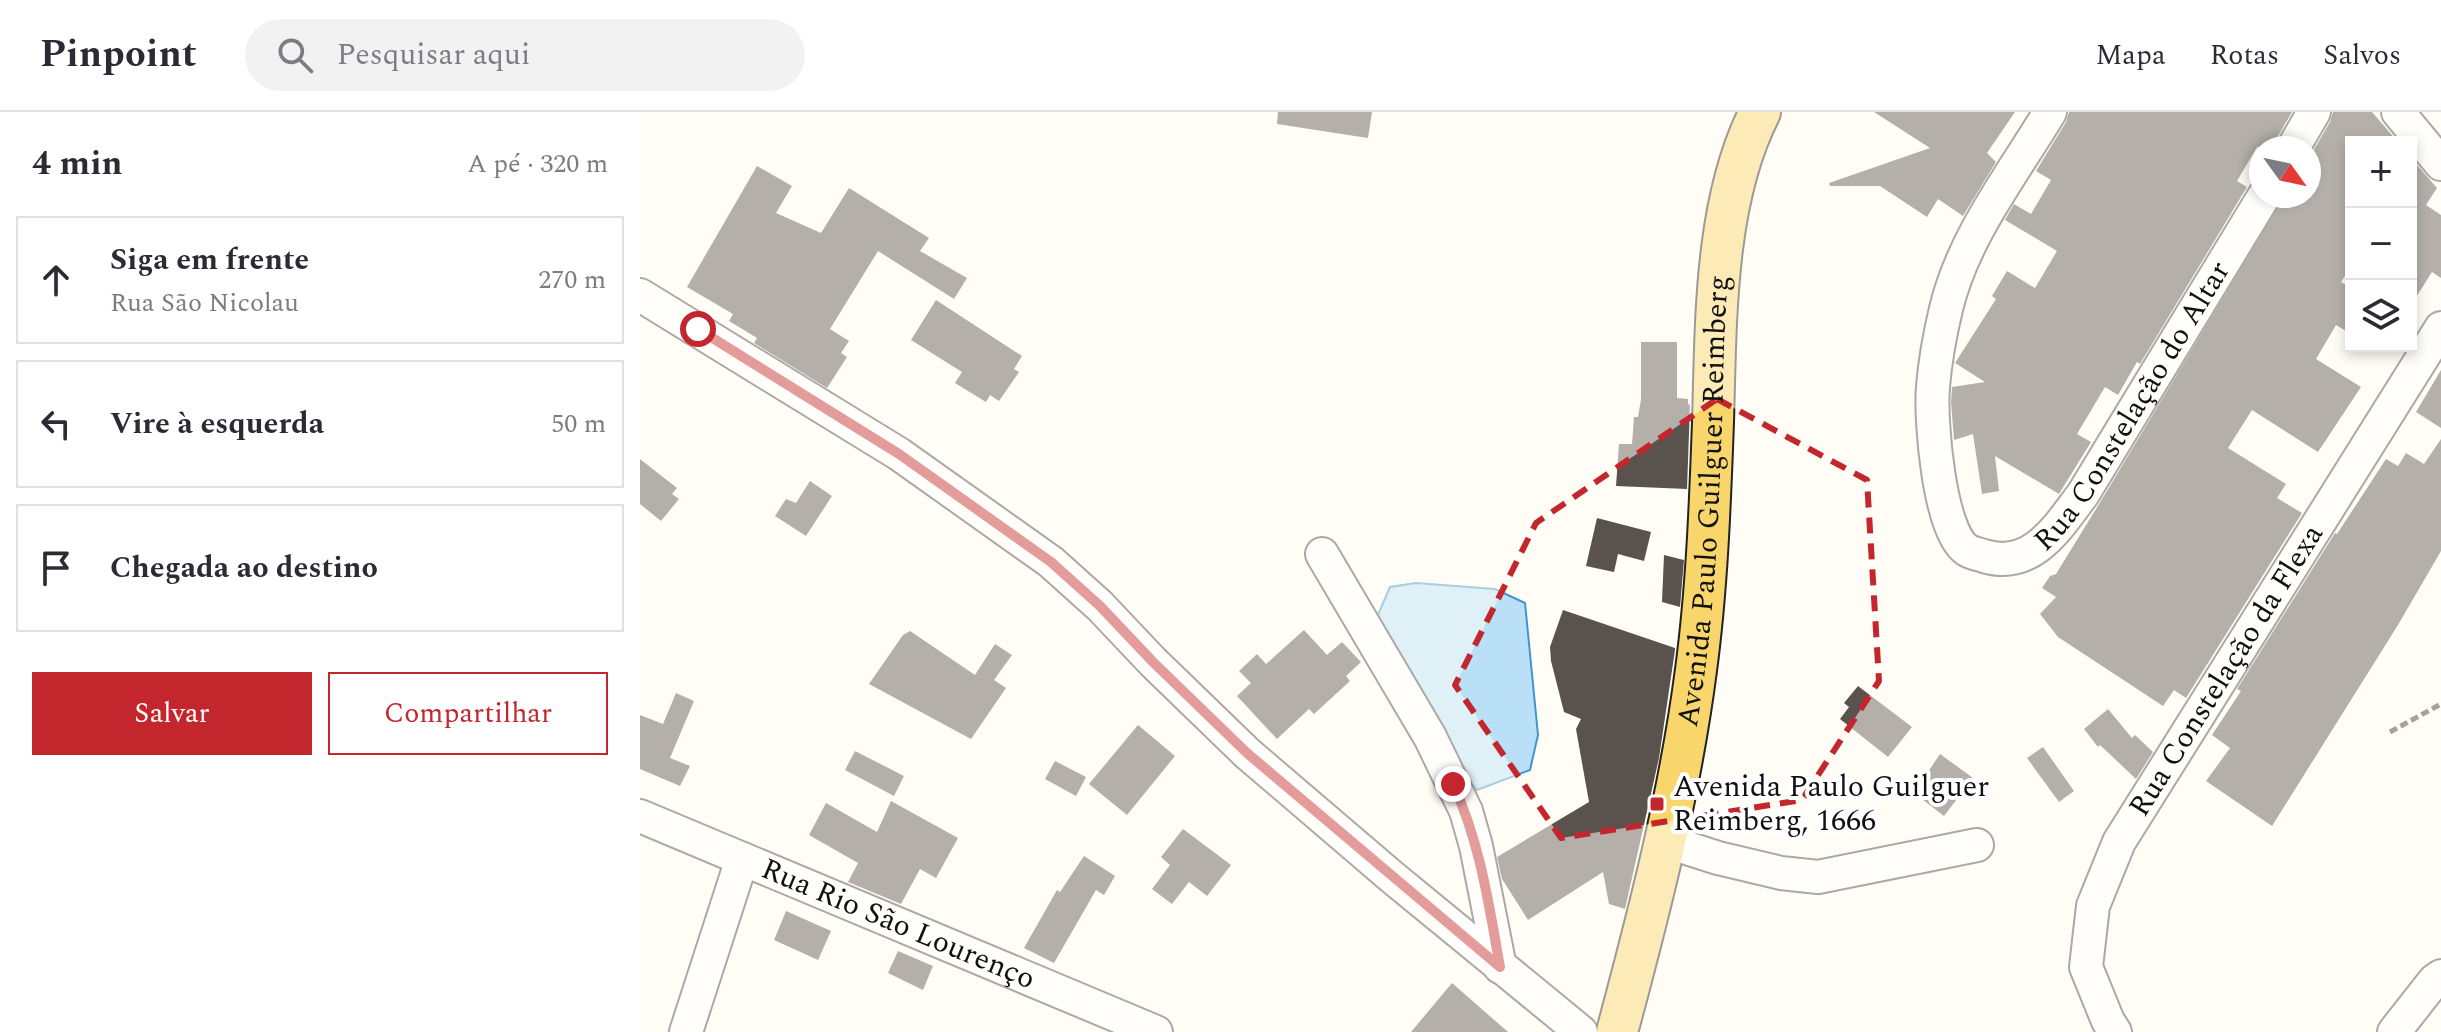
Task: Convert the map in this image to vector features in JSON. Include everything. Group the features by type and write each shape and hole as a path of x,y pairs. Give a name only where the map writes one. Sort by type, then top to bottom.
{"main road":[{"name":"Avenida Paulo Guilguer Reimberg","path":"1617,1032 1660,872 1696,671 1710,510 1716,335 1727,213 1750,132 1760,112"}],"street":[{"name":"Rua Constelação do Altar","path":"2050,112 1963,254 1946,309 1932,390 1937,471 1949,524 1965,549 1994,559 2027,555 2048,540 2083,494 2257,208"},
{"path":"2300,136 2314,112"},
{"path":"2398,112 2441,164"},
{"path":"640,295 899,454 1051,562 1100,606 1247,753 1581,1032"},
{"name":"Rua Constelação da Flexa","path":"2115,1032 2086,967 2093,906 2119,842 2441,328"},
{"path":"1322,554 1430,737 1466,811 1500,967"},
{"name":"Rua Rio São Lourenço","path":"640,816 1156,1032"},
{"path":"1665,841 1718,858 1798,877 1837,874 1977,845"},
{"path":"686,1032 742,859"},
{"path":"2394,1032 2441,976"}],"path":[{"path":"2390,732 2441,704"}],"highlighted area":[{"path":"1717,399 1867,480 1879,681 1802,800 1561,838 1455,685 1536,523"}],"water":[{"path":"1416,583 1495,589 1525,603 1538,735 1530,770 1477,790 1447,755 1374,624 1390,587"}],"building":[{"path":"1278,112 1372,112 1368,138 1277,124"},
{"path":"1874,112 2015,112 1987,153 1996,162 1963,216 1938,199 1927,217 1880,186 1830,186 1829,183 1930,148"},
{"path":"2069,112 2292,112 2278,136 2249,136 2249,161 2237,181 2247,187 2118,395 2105,387 2077,434 2091,442 2059,494 1995,456 1999,491 1982,494 1973,434 1954,440 1951,402 1952,387 1985,382 1955,363 1996,299 1992,296 2007,271 2035,288 2057,251 2005,220 2014,204 2031,214 2051,180 2036,171"},
{"path":"2333,112 2372,112 2393,136 2345,136 2345,276 2341,282 2345,284 2345,330 2336,325 2316,359 2361,387 2318,452 2252,410 2228,448 2286,484 2277,498 2302,513 2186,698 2174,690 2163,706 2058,637 2040,614 2056,597 2042,588 2050,576 2056,574 2277,208 2321,208 2321,137"},
{"path":"2417,165 2437,188 2426,205 2441,215 2441,278 2432,272 2417,296"},
{"path":"757,166 792,186 776,213 821,233 849,188 929,238 920,251 967,278 954,299 878,251 830,329 849,341 841,353 847,357 827,388 754,343 757,338 729,321 733,314 687,287"},
{"path":"936,300 1022,356 1014,369 1019,372 999,401 990,395 986,402 955,383 962,372 911,340"},
{"path":"1641,342 1677,342 1677,398 1688,399 1690,405 1687,489 1616,486 1619,444 1632,444 1634,417 1638,417"},
{"path":"2441,370 2441,428 2416,412"},
{"path":"2441,439 2441,551 2272,826 2206,781 2230,748 2212,735 2241,691 2237,689 2335,533 2386,459 2398,466 2406,453 2424,464"},
{"path":"640,459 677,488 672,494 679,499 661,521 640,504"},
{"path":"810,481 832,496 806,536 775,516 786,499 796,503"},
{"path":"1597,518 1651,532 1644,561 1618,554 1614,572 1586,566"},
{"path":"1664,555 1684,560 1680,607 1662,602"},
{"path":"1563,610 1675,650 1659,758 1625,909 1609,904 1603,872 1528,920 1502,879 1497,857 1589,802 1576,729 1581,719 1564,712 1551,661 1550,647"},
{"path":"1304,630 1327,655 1342,642 1361,662 1346,676 1350,681 1314,714 1309,709 1277,739 1237,696 1251,683 1239,671 1257,654 1266,664"},
{"path":"910,631 975,675 995,644 1012,655 994,680 1006,688 971,739 869,684 903,635"},
{"path":"1858,686 1912,727 1888,757 1840,719 1849,707 1844,703"},
{"path":"676,693 694,701 670,758 690,766 680,786 640,769 640,715 663,724"},
{"path":"2108,709 2132,738 2135,735 2153,752 2136,779 2100,745 2098,747 2084,729"},
{"path":"1138,725 1175,756 1127,815 1089,784"},
{"path":"2043,747 2074,791 2059,802 2027,758"},
{"path":"855,751 904,776 894,796 845,770"},
{"path":"1940,754 1973,778 1944,816 1914,793"},
{"path":"1055,761 1086,777 1076,796 1045,779"},
{"path":"891,801 958,838 936,878 920,869 901,904 848,882 858,863 809,835 826,803 877,832"},
{"path":"1183,829 1231,865 1207,896 1189,882 1172,904 1152,889 1170,865 1161,857"},
{"path":"1084,856 1115,876 1104,895 1096,890 1054,963 1024,948 1057,890 1060,892"},
{"path":"786,911 831,931 818,960 774,940"},
{"path":"898,951 933,966 923,990 888,973"},
{"path":"1452,983 1508,1032 1411,1032"}],"place":[{"name":"Avenida Paulo Guilguer Reimberg, 1666","path":"1657,804"}],"route":[{"path":"698,329 899,454 1051,562 1100,606 1247,753 1500,967 1476,846 1466,811 1453,784"}]}
